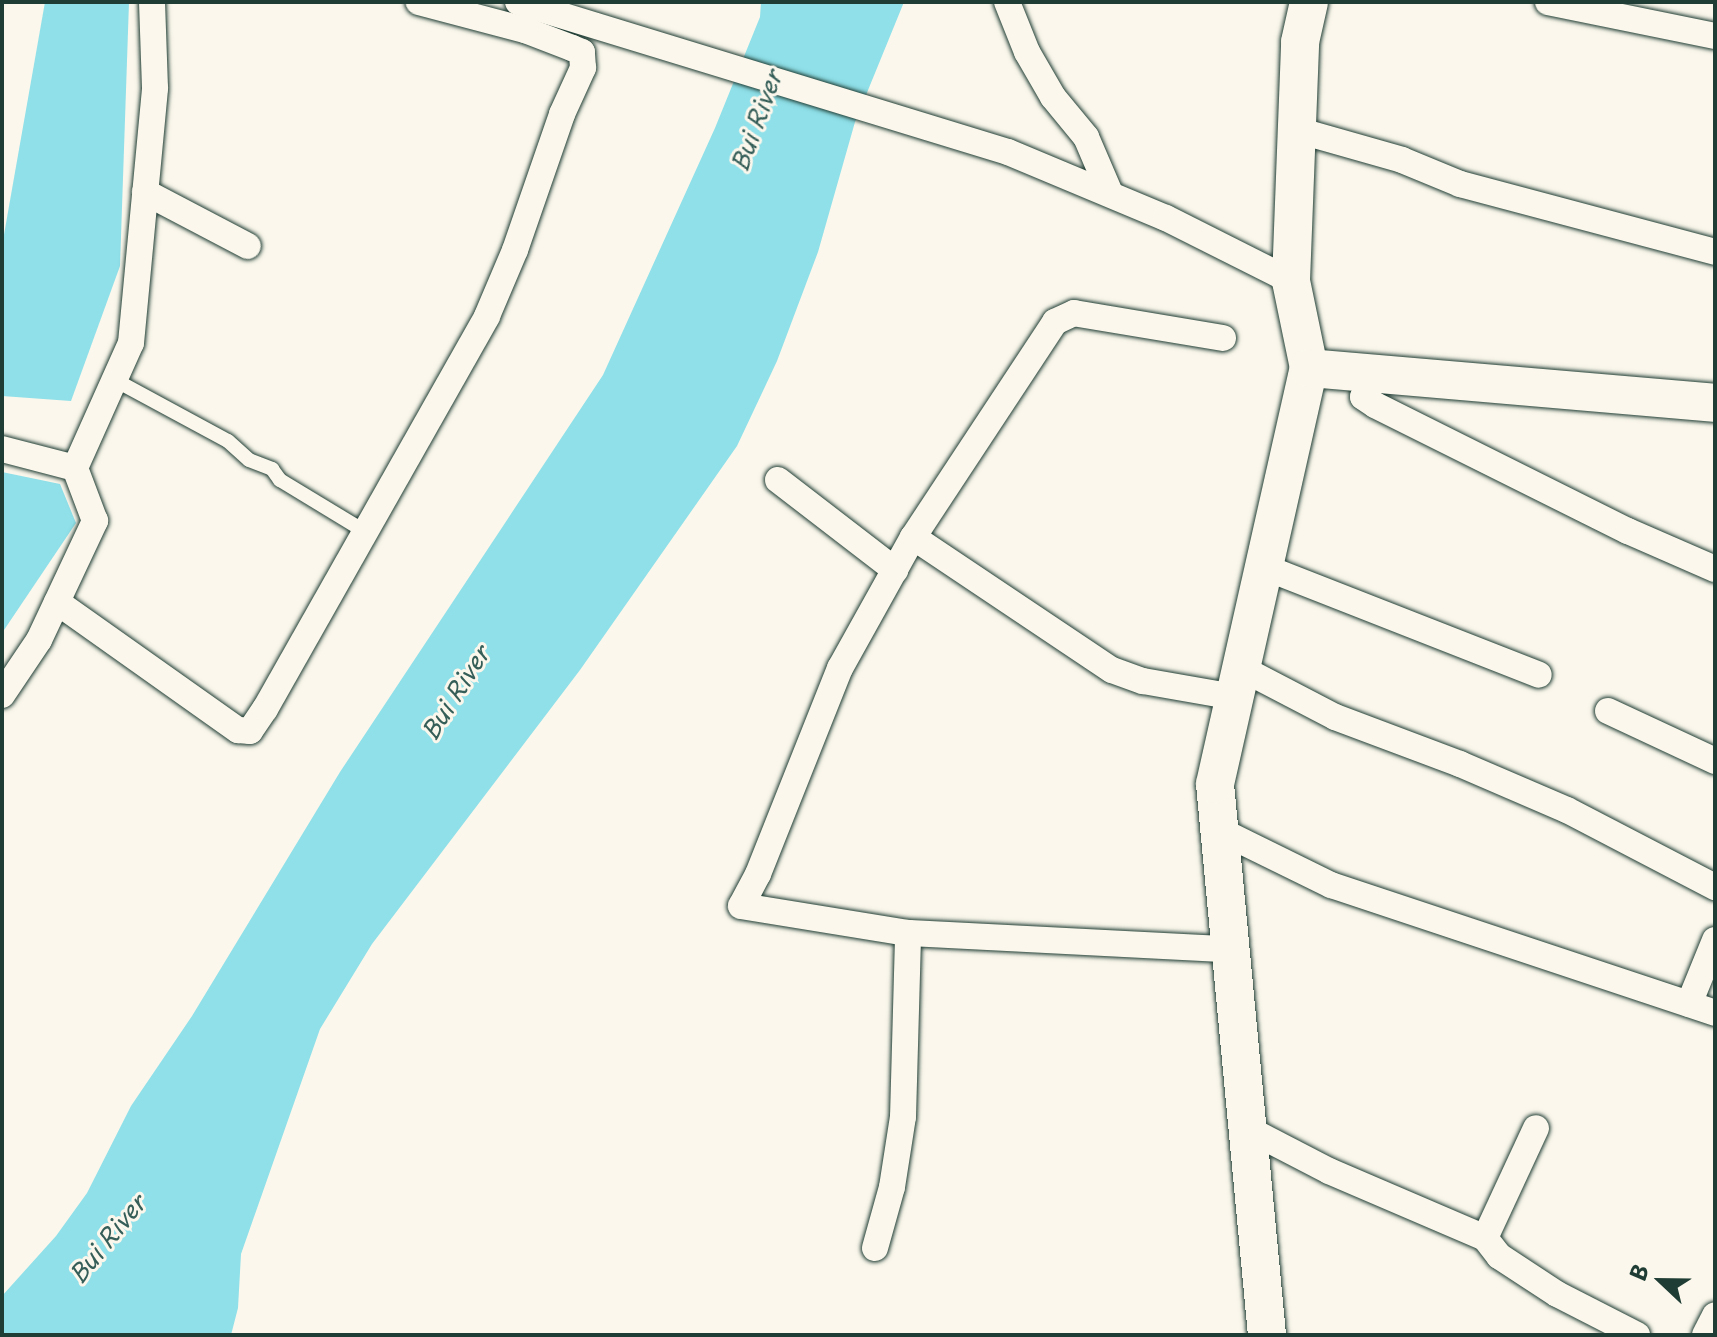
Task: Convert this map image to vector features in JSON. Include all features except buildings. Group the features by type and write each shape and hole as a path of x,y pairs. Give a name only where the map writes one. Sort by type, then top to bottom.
{"street":[{"path":"2,695 39,640 95,521 75,468 131,343 155,88 152,2"},
{"path":"57,602 144,660 222,720 246,732 265,709 487,316 515,250 585,57 582,52 525,30 419,2"},
{"path":"518,2 1008,152 1199,233 1291,281"},
{"path":"1007,2 1027,52 1053,97 1086,137 1110,193"},
{"path":"1267,1335 1215,784 1309,368 1291,281 1300,42 1309,2"},
{"path":"1548,2 1715,36"},
{"path":"1297,130 1402,160 1460,184 1715,252"},
{"path":"145,192 248,246"},
{"path":"1223,338 1074,313 1055,322 913,537 840,668 758,874 741,906 908,933 1229,949"},
{"path":"1309,368 1715,403"},
{"path":"1378,373 1363,397 1375,405 1628,531 1715,569"},
{"path":"2,449 75,468"},
{"path":"778,480 895,570"},
{"path":"913,537 1112,670 1143,681 1238,683 1335,717 1460,764 1567,810 1715,887"},
{"path":"1264,567 1539,675"},
{"path":"1608,711 1715,761"},
{"path":"1219,830 1331,885 1715,1013"},
{"path":"875,1248 892,1187 903,1117 908,933"},
{"path":"1689,1004 1715,940"},
{"path":"1246,1128 1343,1178 1485,1238 1499,1256 1557,1294 1637,1335"},
{"path":"1485,1238 1536,1128"},
{"path":"1705,1335 1715,1315"}],"lane":[{"path":"115,380 228,441 249,460 272,469 280,480 366,532"}],"water":[{"path":"45,2 129,2 120,266 71,401 2,396 2,246"},
{"name":"Bui River","path":"761,2 904,2 855,122 818,252 777,361 737,446 580,670 372,944 320,1029 241,1254 238,1308 231,1335 2,1335 2,1296 56,1236 87,1193 131,1106 192,1016 340,772 603,375 715,128 760,17"},
{"path":"2,472 60,484 76,523 2,633"}]}
